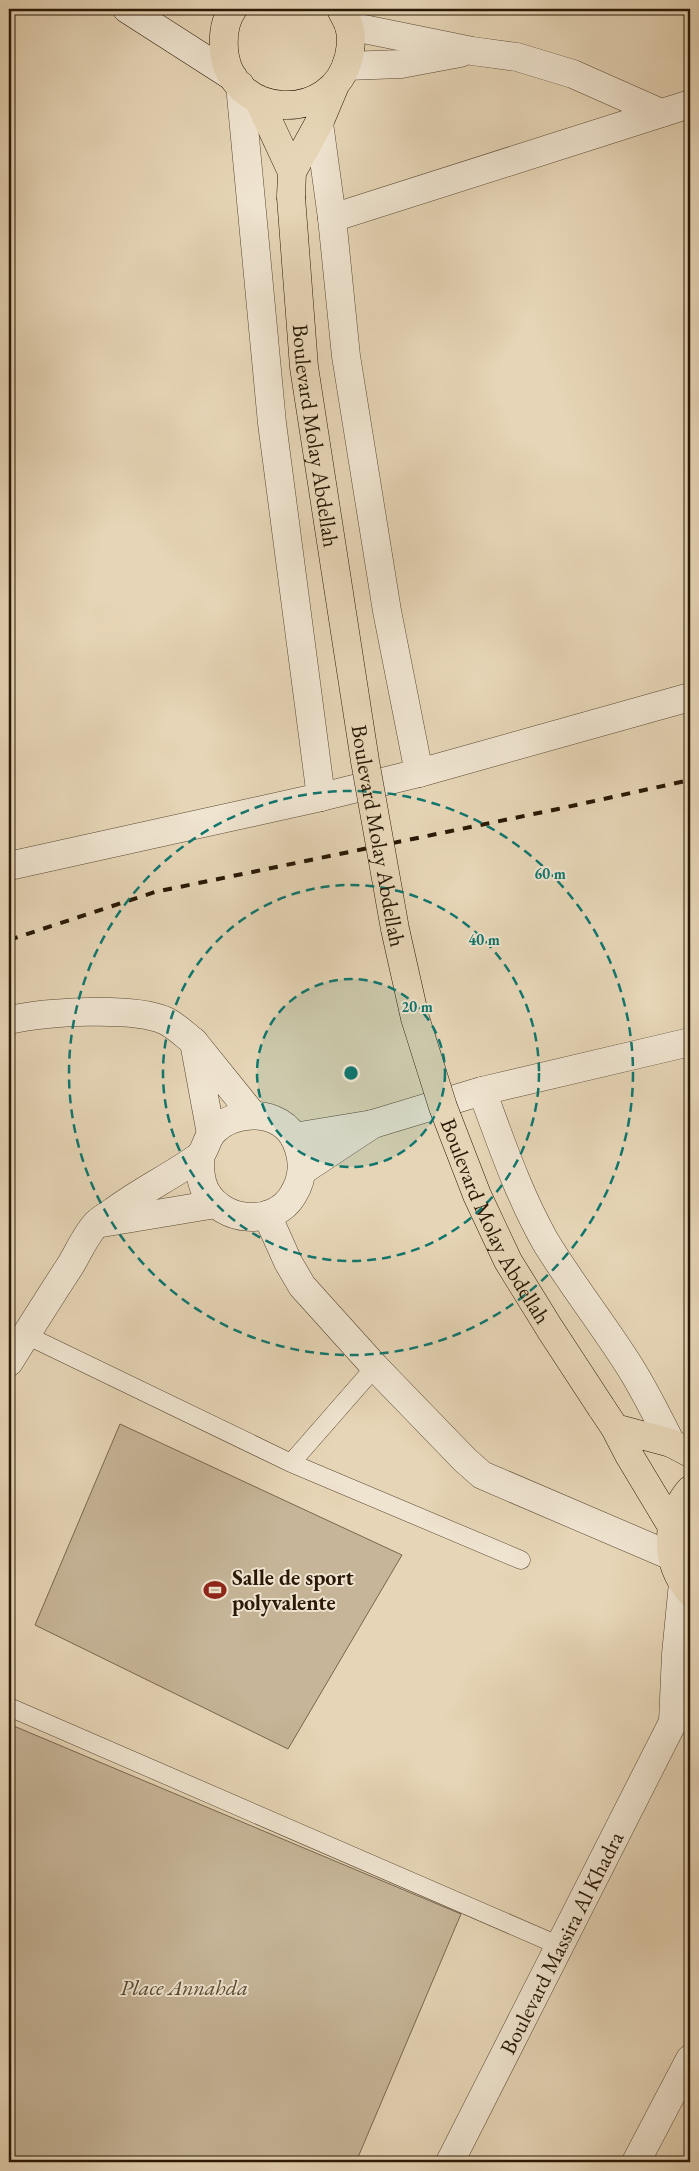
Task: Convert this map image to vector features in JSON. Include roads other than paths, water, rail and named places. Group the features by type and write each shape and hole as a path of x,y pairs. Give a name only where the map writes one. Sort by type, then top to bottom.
{"main road":[{"name":"Boulevard Molay Abdellah","path":"233,9 229,14 223,35 224,57 244,87 292,185 306,377 366,761 395,929 415,1018 443,1107 477,1195 508,1260 550,1330 608,1417 671,1525"},
{"path":"292,185 340,76 351,46 345,17"},
{"path":"244,87 278,106 299,105 318,98 340,76"},
{"path":"608,1417 681,1448"},
{"path":"686,1587 671,1556 671,1525 680,1502 690,1490"}],"street":[{"path":"127,9 244,87 275,450 321,797"},
{"path":"345,17 472,51 517,56 563,72 662,113"},
{"path":"340,76 472,51"},
{"path":"332,218 690,104"},
{"path":"319,123 332,218 346,356 387,611 419,773"},
{"path":"9,866 321,797 419,773 690,697"},
{"path":"9,1020 28,1016 131,1013 166,1021 194,1042 252,1114"},
{"path":"9,1362 96,1224 206,1145 223,1123 236,1117 252,1114 268,1117 282,1125 294,1137 301,1153 302,1171 299,1186 291,1198 280,1208 267,1215 249,1217 232,1214 216,1204 206,1191 200,1174 206,1145 194,1042"},
{"path":"294,1137 374,1124 482,1090 690,1042"},
{"path":"482,1090 525,1202 546,1241 634,1373 681,1448"},
{"path":"302,1171 374,1124"},
{"path":"96,1224 216,1204"},
{"path":"267,1215 288,1262 302,1286 375,1367 465,1460 482,1474 671,1556"},
{"path":"682,1712 676,1654 686,1587"},
{"name":"Boulevard Massira Al Khadra","path":"450,2162 682,1712"},
{"path":"636,2162 690,2059"}],"lane":[{"path":"26,1335 291,1463 521,1560"},
{"path":"291,1463 375,1367"},
{"path":"9,1707 560,1946"}],"railway":[{"path":"9,940 155,892 690,780"}],"place":[{"name":"Salle de sport polyvalente","path":"215,1590"}],"park label":[{"name":"Place Annahda","path":"184,1987"}]}
